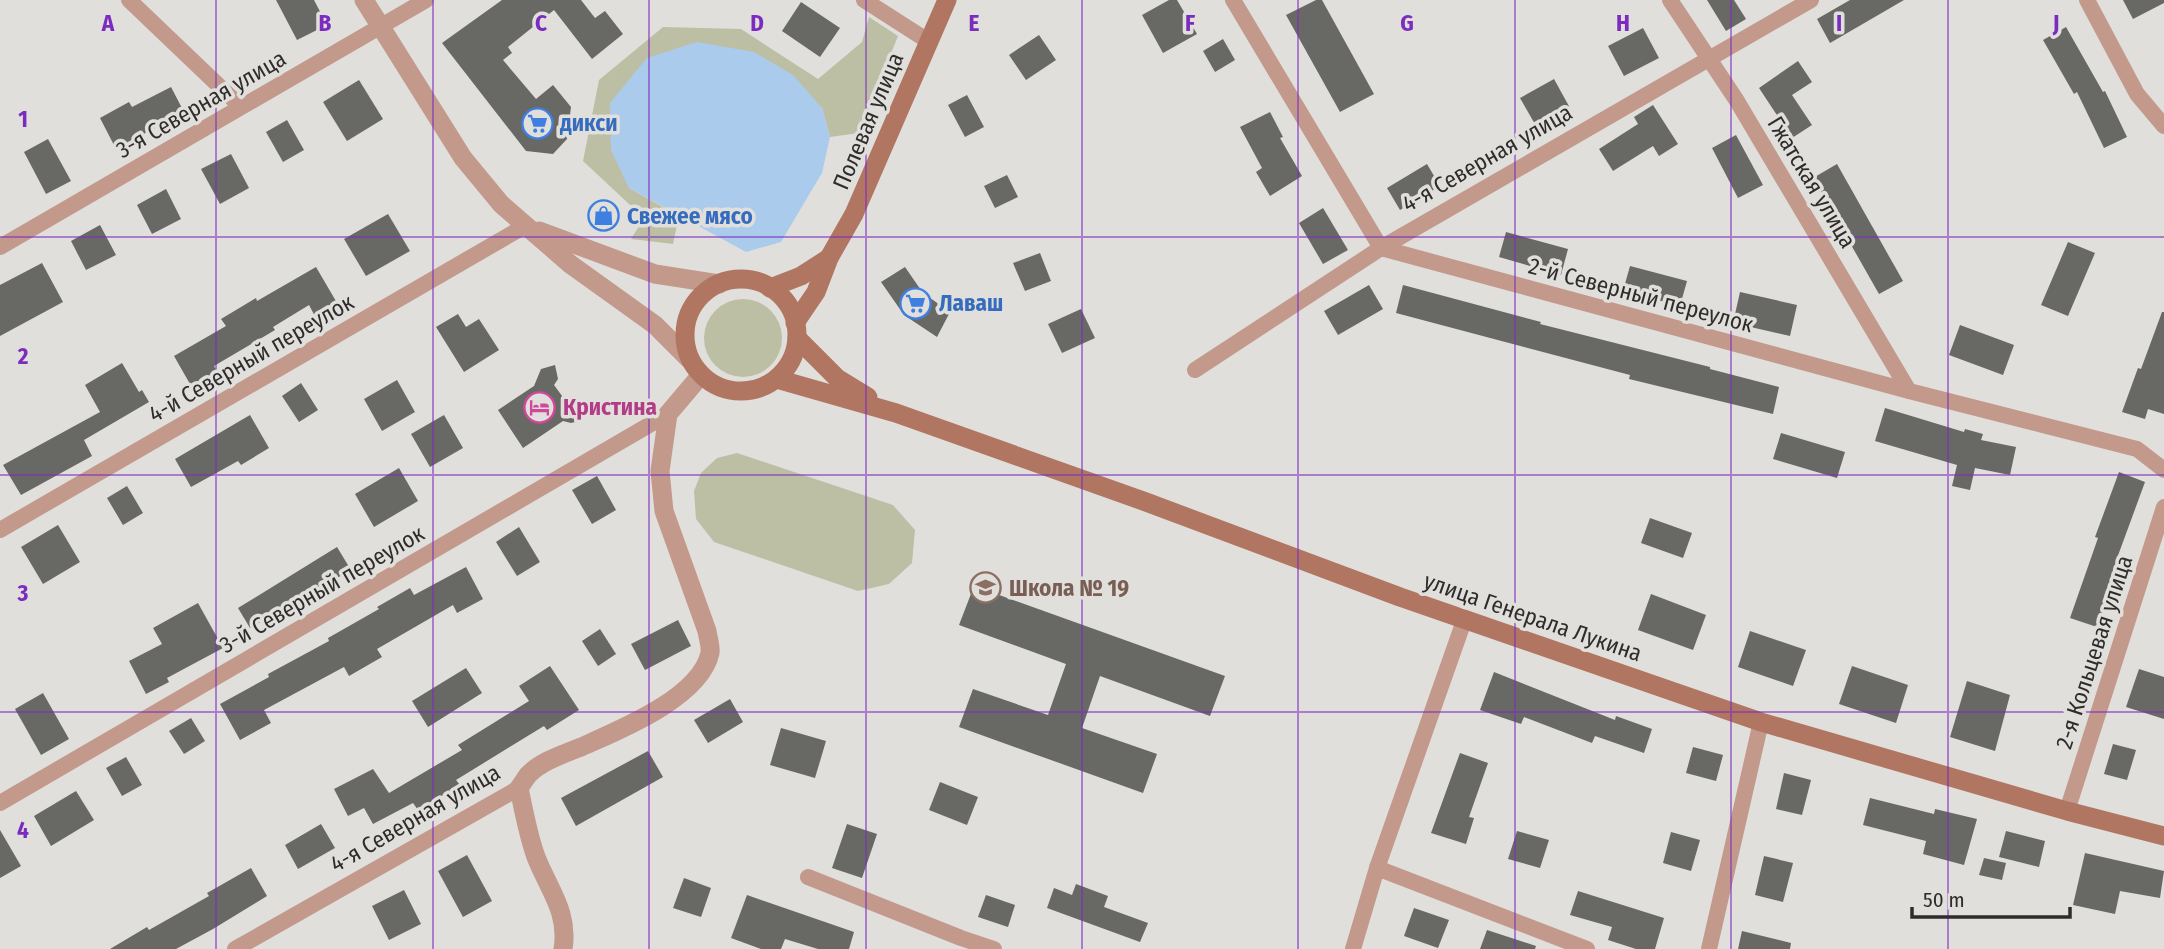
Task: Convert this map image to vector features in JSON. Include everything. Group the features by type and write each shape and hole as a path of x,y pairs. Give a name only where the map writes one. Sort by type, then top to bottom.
{"main road":[{"name":"Полевая улица","path":"796,330 876,166 947,0"},
{"name":"Полевая улица","path":"770,288 801,276 829,258"},
{"path":"745,280 770,288 786,303 796,330 791,360 777,379 752,391 724,390 695,367 685,342 686,324 692,307 704,293 719,284 745,280"},
{"name":"улица Генерала Лукина","path":"796,330 847,385 896,413"},
{"name":"улица Генерала Лукина","path":"777,379 896,413 1146,502 1400,597 1761,722 2067,811 2164,836"}],"street":[{"path":"129,0 240,106"},
{"path":"363,0 463,158 501,204 570,264 656,325 695,367 668,414"},
{"name":"3-я Северная улица","path":"0,247 426,0"},
{"path":"864,0 928,41"},
{"path":"1233,0 1381,248"},
{"name":"Гжатская улица","path":"1670,0 1737,101 1909,391"},
{"name":"4-я Северная улица","path":"1195,370 1381,248 1811,0"},
{"path":"2087,0 2137,94 2164,126"},
{"path":"525,226 655,274 719,284"},
{"name":"4-й Северный переулок","path":"0,530 525,226"},
{"name":"2-й Северный переулок","path":"1381,248 1909,391 2137,449 2164,470"},
{"name":"4-я Северная улица","path":"235,949 519,789 529,774 552,759 617,731 665,704 697,678 710,651 707,631 664,512 660,471 662,441 668,414"},
{"name":"3-й Северный переулок","path":"0,803 668,414"},
{"name":"2-я Кольцевая улица","path":"2067,811 2164,508"},
{"path":"1353,949 1377,868 1465,618"},
{"path":"1709,949 1761,722"},
{"path":"519,789 527,829 537,858 560,907 566,932 563,949"},
{"path":"1377,868 1587,949"},
{"path":"808,877 959,944 994,949"}],"green space":[{"path":"869,17 898,36 859,133 830,137 822,108 629,188 679,216 673,244 631,239 644,218 583,161 599,80 663,27 741,29 818,79 862,42"},
{"path":"743,299 758,302 770,311 779,323 782,338 779,353 770,365 758,374 743,377 728,374 716,365 707,353 704,338 707,323 716,311 728,302"},
{"path":"737,453 893,505 915,530 912,563 889,584 858,591 714,542 696,519 694,491 701,473 717,458"}],"water":[{"path":"697,42 754,52 793,75 822,108 830,137 822,173 781,242 746,252 629,188 611,150 610,103 647,58"}],"building":[{"path":"276,0 314,0 327,25 297,40"},
{"path":"502,0 581,0 595,18 605,11 623,34 592,59 554,10 508,47 512,53 503,60 536,99 553,85 571,107 567,139 553,154 526,151 442,43"},
{"path":"1169,0 1177,0 1197,34 1163,53 1142,15"},
{"path":"1316,0 1322,0 1374,94 1340,112 1286,15"},
{"path":"1707,0 1734,0 1746,19 1726,31"},
{"path":"1850,0 1904,0 1830,43 1817,19"},
{"path":"2123,0 2164,0 2164,3 2133,19"},
{"path":"801,2 840,28 820,57 782,31"},
{"path":"2066,27 2103,92 2105,91 2127,137 2104,148 2077,92 2074,94 2043,40"},
{"path":"1643,28 1659,58 1624,76 1608,46"},
{"path":"1039,35 1056,60 1026,80 1009,55"},
{"path":"1223,39 1235,60 1215,72 1203,51"},
{"path":"1798,61 1812,82 1792,95 1812,125 1792,138 1759,88"},
{"path":"1554,79 1570,108 1536,126 1520,98"},
{"path":"359,80 383,119 347,141 323,102"},
{"path":"171,87 184,112 116,149 100,118 129,102 132,107"},
{"path":"967,95 984,127 965,137 948,105"},
{"path":"1653,105 1678,144 1659,156 1653,146 1613,171 1599,149 1638,124 1634,117"},
{"path":"1270,112 1283,137 1280,138 1302,176 1270,196 1256,172 1262,168 1240,127"},
{"path":"287,120 304,150 283,162 266,132"},
{"path":"1736,135 1763,185 1738,198 1712,148"},
{"path":"48,139 71,181 46,194 24,152"},
{"path":"231,154 249,188 220,204 201,169"},
{"path":"1427,164 1440,186 1400,210 1387,188"},
{"path":"1837,164 1903,281 1879,294 1813,178"},
{"path":"1007,175 1018,197 995,208 984,186"},
{"path":"166,189 181,219 152,234 137,205"},
{"path":"1323,208 1348,250 1323,264 1299,223"},
{"path":"388,214 410,251 366,276 344,239"},
{"path":"100,225 116,255 86,270 71,241"},
{"path":"1506,232 1568,249 1561,275 1499,257"},
{"path":"2068,242 2095,253 2068,316 2041,305"},
{"path":"1040,253 1051,281 1025,291 1013,263"},
{"path":"42,263 63,302 0,336 0,285"},
{"path":"1630,266 1687,281 1680,306 1623,291"},
{"path":"316,267 340,308 317,320 309,305 273,327 275,330 214,366 220,377 194,391 174,356 226,326 221,319"},
{"name":"Лаваш","path":"905,267 923,293 950,312 937,337 904,315 881,282"},
{"path":"1369,285 1383,309 1338,335 1324,311"},
{"path":"1403,285 1779,387 1773,414 1629,379 1630,375 1396,313"},
{"path":"1740,292 1797,305 1790,336 1733,323"},
{"path":"1081,309 1095,338 1062,353 1048,324"},
{"path":"2162,312 2164,414 2148,409 2145,419 2122,412"},
{"path":"458,314 466,327 479,319 499,350 464,372 436,327"},
{"path":"1960,325 2014,345 2003,375 1949,355"},
{"path":"122,363 139,392 142,390 149,402 84,440 92,456 21,495 3,465 100,412 85,385"},
{"name":"Кристина","path":"555,365 558,379 554,385 568,404 578,405 581,413 579,421 563,421 523,448 498,410 534,386 541,369"},
{"path":"397,380 415,412 382,431 364,399"},
{"path":"301,383 318,410 299,422 282,396"},
{"path":"1885,408 1964,432 1965,429 1983,434 1981,440 2016,447 2010,475 1975,468 1970,490 1952,486 1957,465 1875,441"},
{"path":"250,415 269,448 241,465 238,461 191,487 175,459"},
{"path":"444,415 463,448 430,467 411,434"},
{"path":"1781,433 1845,452 1837,478 1773,459"},
{"path":"399,468 418,501 374,527 355,494"},
{"path":"2119,472 2145,482 2116,561 2120,563 2097,627 2070,618"},
{"path":"597,476 616,510 592,524 572,490"},
{"path":"127,486 143,513 123,525 107,498"},
{"path":"1650,518 1692,533 1683,558 1641,543"},
{"path":"58,525 80,562 43,584 21,547"},
{"path":"519,527 540,562 517,576 496,542"},
{"path":"337,547 351,570 250,628 238,608"},
{"path":"466,567 483,599 457,613 453,605 377,649 382,657 349,676 344,667 264,710 271,723 240,740 220,704 329,641 328,638 410,588 414,595"},
{"path":"974,586 1225,676 1210,716 1100,676 1082,728 1157,754 1143,793 959,727 973,689 1048,715 1066,664 959,625"},
{"path":"1651,594 1706,615 1693,650 1638,630"},
{"path":"198,603 223,648 167,678 169,682 146,694 129,661 162,644 153,628"},
{"path":"678,620 691,646 645,670 631,644"},
{"path":"600,629 616,654 598,666 582,641"},
{"path":"1750,631 1806,650 1793,686 1738,667"},
{"path":"550,666 579,710 547,730 544,726 456,780 460,785 418,810 413,803 373,824 364,808 348,816 334,789 373,769 389,793 462,750 458,745 529,701 519,686"},
{"path":"1852,666 1908,685 1896,723 1839,704"},
{"path":"466,668 482,693 428,727 412,701"},
{"path":"2139,669 2164,677 2164,719 2126,707"},
{"path":"1494,672 1615,720 1616,716 1652,729 1644,753 1595,736 1592,743 1524,717 1521,724 1480,710"},
{"path":"1967,681 2010,695 1995,751 1950,737"},
{"path":"43,693 69,739 41,755 15,709"},
{"path":"730,699 743,722 708,743 694,720"},
{"path":"191,718 205,741 184,754 169,731"},
{"path":"781,728 826,741 815,778 770,765"},
{"path":"2113,744 2136,750 2127,780 2104,774"},
{"path":"1693,747 1723,755 1716,781 1686,773"},
{"path":"648,751 663,777 576,826 561,798"},
{"path":"1460,753 1488,763 1469,817 1474,818 1466,844 1431,833"},
{"path":"126,757 142,785 122,796 106,768"},
{"path":"1784,773 1811,780 1802,815 1776,809"},
{"path":"940,782 978,797 967,825 929,810"},
{"path":"76,791 94,820 51,846 34,816"},
{"path":"1870,798 1934,814 1935,809 1977,819 1964,865 1923,854 1926,841 1863,825"},
{"path":"321,824 335,848 298,869 285,845"},
{"path":"847,824 877,834 862,878 832,868"},
{"path":"0,830 21,866 0,878"},
{"path":"1517,831 1549,840 1540,868 1508,859"},
{"path":"2006,831 2045,841 2039,867 1999,857"},
{"path":"1671,832 1700,840 1691,871 1663,863"},
{"path":"2085,853 2164,871 2160,898 2120,891 2115,914 2073,905"},
{"path":"467,855 492,901 463,917 438,871"},
{"path":"1764,856 1793,863 1783,902 1755,895"},
{"path":"1984,858 2006,863 2002,880 1979,875"},
{"path":"251,868 267,896 213,929 176,949 110,949 209,896 207,893"},
{"path":"684,878 711,888 701,917 673,908"},
{"path":"1076,884 1108,896 1104,907 1148,923 1140,942 1047,908 1054,888 1072,895"},
{"path":"404,890 421,924 389,940 372,906"},
{"path":"1578,891 1664,918 1655,949 1636,949 1608,940 1612,927 1570,915"},
{"path":"747,895 854,932 849,949 818,949 785,939 781,949 761,949 731,938"},
{"path":"986,895 1015,905 1008,927 978,917"},
{"path":"1414,908 1449,920 1438,948 1404,936"},
{"path":"1487,930 1536,946 1535,949 1480,949"},
{"path":"1742,931 1791,943 1790,949 1738,949"}],"place":[{"name":"дикси","path":"537,123"},
{"name":"Свежее мясо","path":"604,216"},
{"name":"Лаваш","path":"916,303"},
{"name":"Кристина","path":"540,407"},
{"name":"Школа № 19","path":"986,588"}]}
